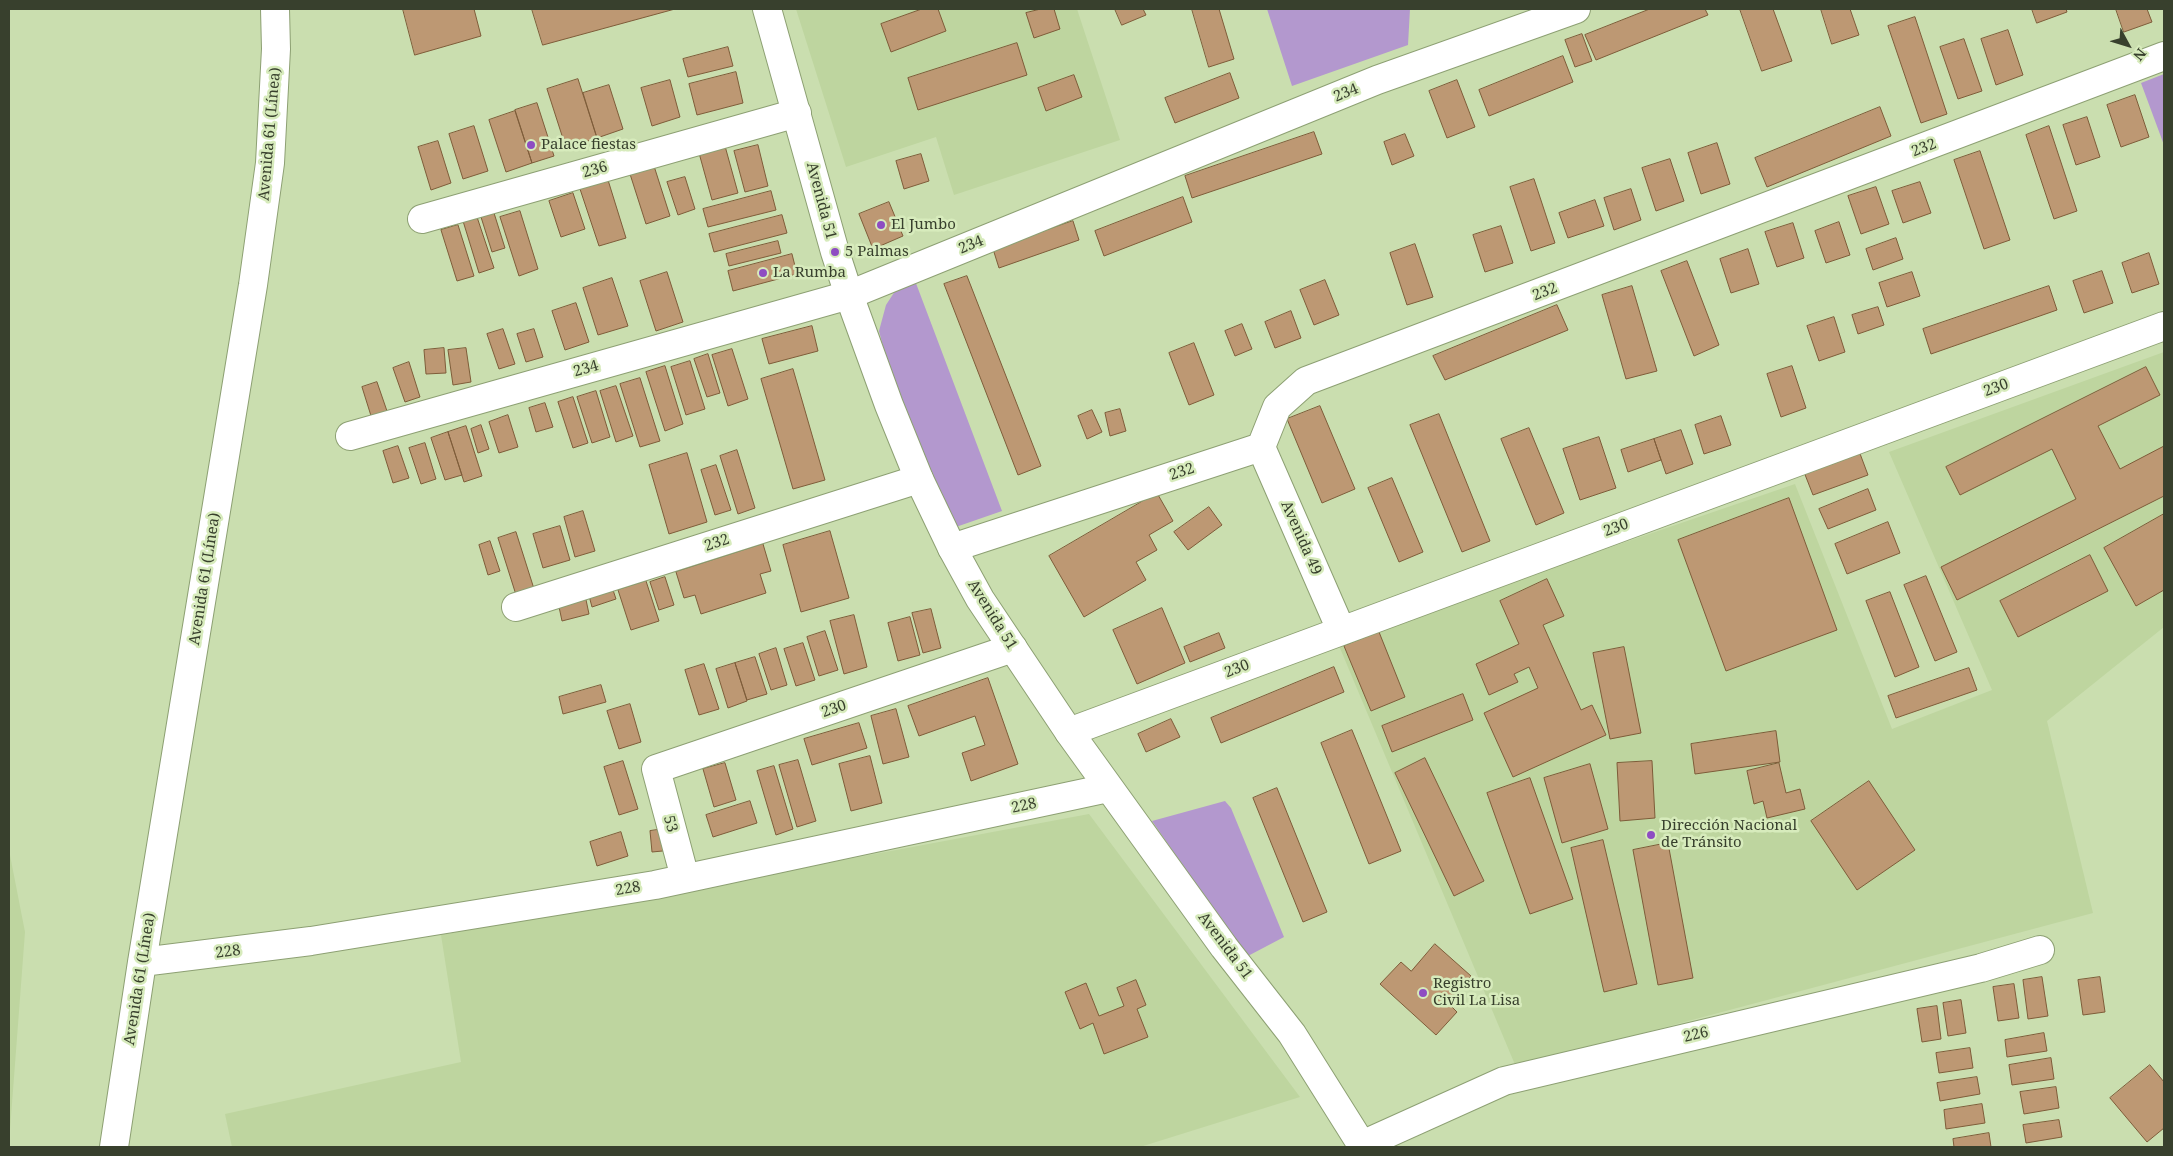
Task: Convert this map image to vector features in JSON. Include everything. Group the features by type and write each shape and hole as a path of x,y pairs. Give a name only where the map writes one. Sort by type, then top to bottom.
{"street":[{"name":"Avenida 61 (Línea)","path":"114,1147 142,962 244,342 270,162 276,49 275,9"},
{"name":"Avenida 51","path":"767,9 835,252 849,294 888,405 919,479 952,548 980,599 1069,732 1224,948 1292,1034 1362,1146"},
{"name":"234","path":"350,436 849,294 1377,80 1576,9"},
{"name":"232","path":"952,548 1261,446 1276,408 1306,381 2164,56"},
{"name":"236","path":"422,219 797,113"},
{"name":"230","path":"1069,732 2164,326"},
{"name":"Avenida 49","path":"1261,446 1341,630"},
{"name":"232","path":"516,607 919,479"},
{"name":"230","path":"656,769 1013,648"},
{"name":"53","path":"656,769 685,878"},
{"name":"228","path":"142,962 311,941 655,885 1108,788"},
{"name":"226","path":"1362,1146 1504,1081 1980,968 2040,950"}],"shaded area":[{"path":"796,9 1077,9 1120,140 954,195 936,137 846,167"},
{"path":"1267,9 1410,9 1408,45 1292,86"},
{"path":"2164,74 2164,145 2141,83"},
{"path":"914,278 1002,511 953,528 892,381 879,331 886,305 897,288"},
{"path":"2164,352 2164,627 2047,721 2093,913 1516,1067 1337,641 1795,484 1892,729 1992,690 1889,452"},
{"path":"1225,801 1231,808 1284,937 1246,957 1152,821"},
{"path":"1089,814 1300,1097 1140,1147 232,1147 225,1114 461,1062 441,935"},
{"path":"9,850 25,932 9,1143"}],"building":[{"path":"403,9 474,9 481,36 415,55"},
{"path":"532,9 675,9 543,45"},
{"path":"922,9 938,9 946,31 891,52 881,24"},
{"path":"1041,9 1054,9 1060,29 1034,38 1026,13"},
{"path":"1115,9 1143,9 1146,15 1122,25"},
{"path":"1192,9 1219,9 1234,59 1209,67"},
{"path":"1650,9 1705,9 1708,15 1596,60 1585,35"},
{"path":"1740,9 1773,9 1792,61 1762,71"},
{"path":"1821,9 1850,9 1859,35 1832,44"},
{"path":"2032,9 2066,9 2067,12 2037,23"},
{"path":"2116,9 2147,9 2152,22 2124,32"},
{"path":"1915,17 1947,114 1921,123 1888,26"},
{"path":"2008,30 2023,75 1996,85 1981,39"},
{"path":"1582,34 1592,61 1575,67 1565,40"},
{"path":"1964,39 1982,91 1958,99 1940,47"},
{"path":"1017,43 1027,75 918,110 908,78"},
{"path":"728,47 733,66 688,77 683,59"},
{"path":"1563,56 1573,82 1489,116 1479,90"},
{"path":"736,72 743,103 697,115 689,84"},
{"path":"1230,73 1239,98 1175,123 1165,98"},
{"path":"1074,75 1082,97 1046,111 1038,88"},
{"path":"578,79 597,138 566,148 547,89"},
{"path":"670,80 680,117 652,126 641,88"},
{"path":"1457,80 1475,127 1447,138 1429,91"},
{"path":"609,85 623,129 597,138 583,93"},
{"path":"2135,95 2149,137 2121,147 2107,105"},
{"path":"537,103 554,156 532,163 515,110"},
{"path":"1880,107 1891,136 1767,187 1755,158"},
{"path":"515,111 532,163 506,172 489,120"},
{"path":"2087,117 2100,157 2076,165 2063,125"},
{"path":"474,126 488,171 463,179 449,134"},
{"path":"2049,126 2077,211 2054,219 2026,135"},
{"path":"1314,132 1322,154 1192,198 1185,176"},
{"path":"1405,134 1414,156 1392,165 1384,142"},
{"path":"438,141 451,183 431,190 418,147"},
{"path":"1717,143 1730,184 1701,194 1688,153"},
{"path":"758,145 768,186 745,192 734,151"},
{"path":"725,146 738,193 712,200 699,153"},
{"path":"1980,151 2010,240 1984,249 1954,160"},
{"path":"921,154 929,181 904,189 896,161"},
{"path":"1670,159 1684,201 1656,211 1642,168"},
{"path":"654,166 670,216 646,224 630,174"},
{"path":"685,177 695,209 678,215 667,182"},
{"path":"1534,179 1555,243 1531,251 1510,187"},
{"path":"608,180 626,238 599,246 580,189"},
{"path":"1920,182 1931,213 1903,223 1892,191"},
{"path":"1876,187 1889,224 1861,234 1848,196"},
{"path":"1631,189 1641,220 1614,230 1604,198"},
{"path":"771,191 776,210 708,227 703,209"},
{"path":"573,193 585,229 561,237 549,201"},
{"path":"1183,197 1192,222 1104,256 1095,231"},
{"path":"1595,200 1604,226 1568,238 1559,213"},
{"name":"El Jumbo","path":"889,202 903,236 873,249 859,214"},
{"path":"520,211 538,269 519,276 500,217"},
{"path":"494,213 505,248 492,252 481,217"},
{"path":"782,215 787,233 714,252 709,234"},
{"path":"477,217 494,268 479,273 463,221"},
{"path":"1073,221 1079,240 999,268 993,249"},
{"path":"1839,222 1850,255 1826,263 1815,231"},
{"path":"1793,223 1804,258 1777,267 1765,232"},
{"path":"458,225 474,276 457,281 441,230"},
{"path":"1501,226 1513,263 1485,272 1473,235"},
{"path":"1896,238 1903,259 1873,270 1866,249"},
{"path":"778,241 781,253 729,266 726,254"},
{"path":"1415,244 1433,297 1407,305 1390,253"},
{"path":"1748,249 1759,284 1731,293 1720,259"},
{"path":"2149,253 2159,284 2132,293 2122,263"},
{"name":"La Rumba","path":"792,254 797,274 733,291 728,271"},
{"path":"1687,261 1719,345 1694,356 1661,271"},
{"path":"2102,271 2113,303 2084,313 2073,281"},
{"path":"667,272 683,322 656,331 640,281"},
{"path":"1912,272 1920,296 1887,307 1879,283"},
{"path":"967,276 1041,466 1018,475 944,284"},
{"path":"612,278 628,326 598,335 583,288"},
{"path":"1325,280 1339,315 1314,325 1300,290"},
{"path":"1632,286 1657,371 1626,379 1602,295"},
{"path":"2049,286 2057,310 1931,354 1923,329"},
{"path":"576,303 589,342 565,350 552,311"},
{"path":"1557,305 1568,330 1445,380 1433,356"},
{"path":"1878,307 1884,325 1858,334 1852,315"},
{"path":"1291,311 1301,338 1275,348 1265,322"},
{"path":"1834,317 1845,352 1819,361 1807,326"},
{"path":"1242,324 1252,349 1235,356 1225,331"},
{"path":"812,326 818,351 769,364 762,339"},
{"path":"503,329 515,364 499,369 487,334"},
{"path":"534,329 543,357 526,362 517,334"},
{"path":"1194,343 1214,395 1189,405 1169,353"},
{"path":"444,348 446,373 426,374 424,350"},
{"path":"466,348 471,382 453,385 448,350"},
{"path":"732,349 748,399 728,406 712,355"},
{"path":"708,354 720,393 707,397 694,359"},
{"path":"690,361 705,409 686,415 671,367"},
{"path":"409,362 420,397 405,402 393,368"},
{"path":"665,366 683,424 665,431 646,372"},
{"path":"1792,366 1806,408 1781,417 1767,374"},
{"path":"2146,367 2160,395 2098,426 2120,469 2164,446 2164,496 1957,600 1941,567 2076,499 2052,449 1960,495 1946,467"},
{"path":"793,369 825,480 793,489 761,379"},
{"path":"640,378 660,441 640,447 620,384"},
{"path":"377,382 388,414 372,419 362,387"},
{"path":"616,386 633,436 616,442 600,391"},
{"path":"596,391 610,437 592,443 577,397"},
{"path":"573,397 588,443 573,448 558,402"},
{"path":"545,403 553,427 536,432 529,408"},
{"path":"1320,406 1355,489 1322,503 1287,419"},
{"path":"1120,409 1126,431 1110,436 1105,413"},
{"path":"1092,410 1102,432 1087,439 1078,416"},
{"path":"1439,414 1490,541 1462,552 1410,425"},
{"path":"508,415 518,447 499,453 489,422"},
{"path":"1721,416 1731,445 1704,454 1695,425"},
{"path":"481,425 489,449 478,453 471,429"},
{"path":"466,426 482,476 464,482 448,432"},
{"path":"1529,428 1564,513 1536,525 1501,439"},
{"path":"1681,430 1693,464 1666,474 1654,439"},
{"path":"448,432 462,475 445,480 431,438"},
{"path":"1599,437 1616,488 1580,500 1563,449"},
{"path":"1654,439 1661,460 1628,472 1621,450"},
{"path":"425,443 436,479 421,484 409,448"},
{"path":"398,446 409,478 393,483 383,451"},
{"path":"737,450 755,508 738,514 720,456"},
{"path":"1859,451 1868,475 1813,495 1804,472"},
{"path":"687,453 707,522 669,534 649,465"},
{"path":"716,465 731,510 715,515 701,470"},
{"path":"1392,478 1423,552 1399,562 1368,488"},
{"path":"1868,489 1876,510 1828,529 1819,509"},
{"path":"1157,493 1173,521 1149,535 1157,550 1136,562 1146,580 1084,617 1049,556"},
{"path":"1789,498 1837,630 1726,671 1678,540"},
{"path":"1209,507 1222,525 1188,550 1174,532"},
{"path":"583,511 595,551 575,557 564,517"},
{"path":"2164,514 2164,590 2136,606 2104,548"},
{"path":"1888,522 1900,553 1847,574 1835,544"},
{"path":"560,526 570,560 543,568 533,534"},
{"path":"830,531 849,598 801,612 783,545"},
{"path":"516,532 535,592 517,598 498,538"},
{"path":"490,541 500,571 488,575 479,545"},
{"path":"763,544 771,571 760,574 766,593 701,614 695,595 684,598 676,572"},
{"path":"2090,555 2108,591 2018,637 2000,601"},
{"path":"1926,576 1957,652 1935,661 1904,585"},
{"path":"665,577 674,605 659,610 650,582"},
{"path":"1547,579 1564,616 1543,625 1581,710 1592,705 1606,735 1513,777 1484,713 1538,688 1529,667 1514,674 1518,682 1489,695 1476,664 1519,644 1500,601"},
{"path":"646,581 659,621 631,630 618,590"},
{"path":"611,584 616,599 592,607 588,592"},
{"path":"1890,592 1919,667 1895,677 1866,601"},
{"path":"585,595 589,614 562,621 558,602"},
{"path":"1162,608 1185,663 1137,684 1113,630"},
{"path":"931,609 941,648 923,653 912,613"},
{"path":"854,615 867,667 844,674 830,621"},
{"path":"910,617 920,655 898,661 888,623"},
{"path":"825,631 838,670 819,676 807,637"},
{"path":"1379,632 1405,697 1371,711 1344,646"},
{"path":"1219,633 1225,648 1190,662 1184,647"},
{"path":"803,643 815,680 796,686 784,649"},
{"path":"1624,647 1641,733 1610,739 1593,653"},
{"path":"776,648 787,685 771,690 759,654"},
{"path":"755,657 767,694 747,700 735,663"},
{"path":"735,663 747,701 728,708 716,669"},
{"path":"704,664 719,709 699,715 685,670"},
{"path":"1334,667 1344,692 1221,743 1211,718"},
{"path":"1969,668 1977,690 1896,718 1888,696"},
{"path":"988,678 1018,764 971,781 962,753 985,745 975,716 919,736 908,706"},
{"path":"601,685 606,702 563,714 559,697"},
{"path":"1463,694 1473,720 1392,752 1382,726"},
{"path":"630,704 641,742 619,749 607,711"},
{"path":"896,709 909,757 883,764 871,716"},
{"path":"1171,719 1180,737 1146,752 1138,734"},
{"path":"859,723 867,748 812,765 804,739"},
{"path":"1352,730 1401,851 1369,864 1321,743"},
{"path":"1776,731 1780,762 1695,774 1691,744"},
{"path":"870,756 882,803 851,811 839,764"},
{"path":"1425,758 1484,881 1454,896 1395,773"},
{"path":"798,760 816,821 797,827 779,765"},
{"path":"623,761 638,809 619,815 604,767"},
{"path":"1652,761 1655,818 1620,821 1617,763"},
{"path":"725,763 736,800 714,807 703,769"},
{"path":"1779,763 1786,793 1800,789 1805,809 1767,818 1763,801 1754,804 1747,771"},
{"path":"1590,764 1608,829 1562,843 1544,778"},
{"path":"774,766 793,829 776,835 757,771"},
{"path":"1530,778 1573,899 1530,914 1487,793"},
{"path":"1869,781 1915,850 1857,890 1811,821"},
{"path":"1277,788 1327,912 1303,922 1253,798"},
{"path":"750,801 757,823 713,837 706,815"},
{"path":"671,828 673,850 652,852 650,831"},
{"path":"621,832 628,856 597,866 590,842"},
{"path":"1603,840 1637,984 1604,992 1571,848"},
{"path":"1668,843 1693,978 1658,985 1633,850"},
{"name":"Registro Civil La Lisa","path":"1435,944 1471,976 1447,1002 1457,1012 1436,1035 1380,984 1401,962 1411,971"},
{"path":"2042,977 2048,1016 2028,1019 2023,980"},
{"path":"2100,977 2105,1012 2083,1015 2078,980"},
{"path":"1136,980 1146,1005 1137,1009 1148,1037 1104,1054 1093,1023 1080,1029 1065,992 1086,983 1099,1016 1124,1006 1117,988"},
{"path":"2014,984 2019,1018 1998,1021 1993,987"},
{"path":"1961,1000 1966,1033 1948,1036 1943,1003"},
{"path":"1937,1006 1941,1039 1922,1042 1917,1009"},
{"path":"2044,1033 2047,1051 2007,1057 2005,1040"},
{"path":"1970,1048 1973,1068 1939,1073 1936,1053"},
{"path":"2051,1058 2054,1079 2012,1085 2009,1065"},
{"path":"2150,1065 2164,1082 2164,1128 2147,1142 2110,1098"},
{"path":"1977,1077 1980,1094 1940,1101 1937,1083"},
{"path":"2056,1087 2059,1108 2024,1114 2020,1092"},
{"path":"1982,1104 1985,1123 1946,1129 1944,1110"},
{"path":"2059,1120 2062,1137 2026,1143 2023,1125"},
{"path":"1989,1133 1991,1147 1954,1147 1953,1139"}],"place":[{"name":"Palace fiestas","path":"531,145"},
{"name":"El Jumbo","path":"881,225"},
{"name":"5 Palmas","path":"835,252"},
{"name":"La Rumba","path":"763,273"},
{"name":"Dirección Nacional de Tránsito","path":"1651,835"},
{"name":"Registro Civil La Lisa","path":"1423,993"}]}
